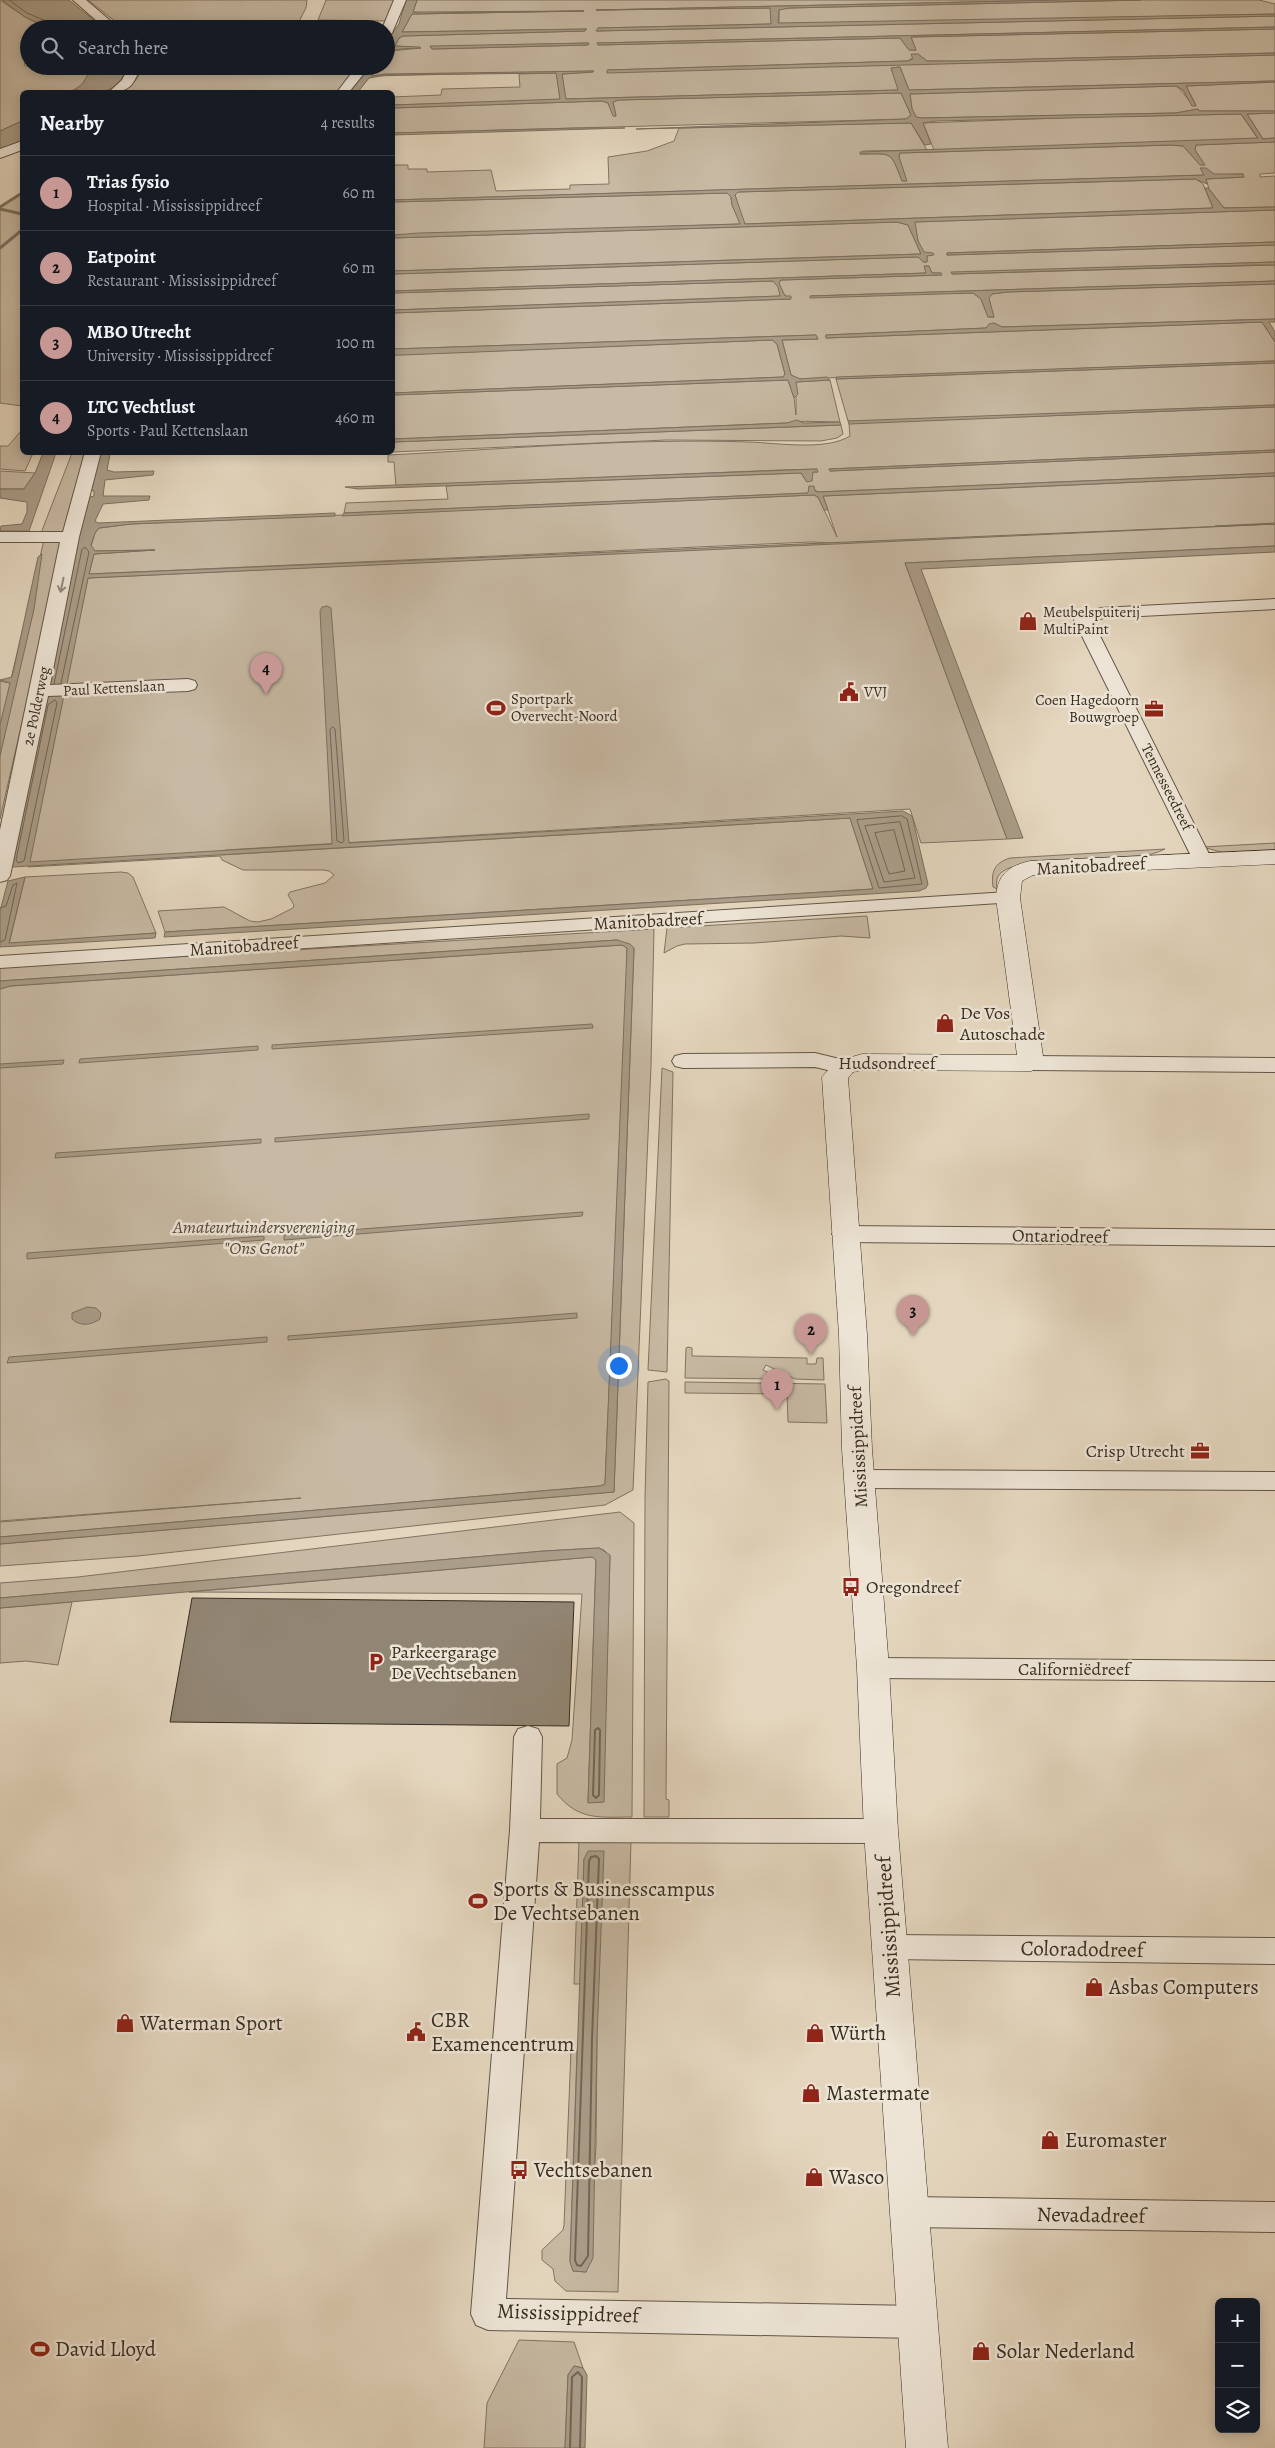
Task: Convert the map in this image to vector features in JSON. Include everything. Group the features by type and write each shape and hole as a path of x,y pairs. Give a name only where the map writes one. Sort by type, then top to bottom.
{"street":[{"path":"79,0 103,20"},
{"path":"392,20 400,0"},
{"path":"118,90 128,82 131,75"},
{"path":"345,90 357,75"},
{"path":"0,154 20,146"},
{"name":"2e Polderweg","path":"0,876 40,691 70,537 92,455"},
{"path":"0,537 70,537"},
{"name":"Tennesseedreef","path":"1202,860 1083,620 1100,613 1275,604"},
{"name":"Paul Kettenslaan","path":"40,691 188,685"},
{"name":"Manitobadreef","path":"0,962 1008,898 1008,883 1014,873 1030,868 1275,857"},
{"path":"1008,898 1031,1063"},
{"name":"Hudsondreef","path":"683,1061 815,1060 844,1067 862,1062 1275,1065"},
{"name":"Mississippidreef","path":"844,1067 835,1077 844,1234 853,1335 856,1449 860,1478 873,1668 881,1831 908,2212 928,2448"},
{"name":"Ontariodreef","path":"844,1234 1275,1238"},
{"path":"860,1478 1275,1481"},
{"name":"Californiëdreef","path":"873,1668 1275,1671"},
{"name":"Mississippidreef","path":"528,1736 539,1830 488,2314 918,2322"},
{"name":"Mississippidreef","path":"539,1830 881,1831"},
{"name":"Coloradodreef","path":"890,1947 1275,1951"},
{"name":"Nevadadreef","path":"908,2212 1275,2217"}],"green space":[{"path":"0,0 31,20 20,20 20,75 89,75 81,85 73,90 20,90 20,122 0,131"},
{"path":"88,0 307,0 306,8 300,20 114,20"},
{"path":"326,0 397,0 390,20 318,20"},
{"path":"417,0 1063,0 596,10 771,8 773,15 771,24 598,28 597,31 1275,16 1275,27 597,43 598,45 900,38 909,50 916,50 911,37 1275,29 1275,53 956,61 927,61 918,54 908,61 608,70 607,72 1275,55 1275,81 909,90 900,67 891,68 899,90 565,99 562,74 593,71 370,76 395,75 395,51 421,48 395,46 399,38 403,36 585,31 586,29 402,32 412,14 584,11 413,12","holes":["588,43 588,45 432,49 430,47"]},
{"path":"1141,0 1259,0 1275,4 1275,14 779,24 779,9 789,8"},
{"path":"557,73 560,100 395,105 395,97 441,95 442,89 520,87 519,74"},
{"path":"138,75 349,75 338,90 125,90"},
{"path":"1275,82 1275,111 1199,111 1198,109 1176,113 922,118 916,117 912,109 910,94 1176,86 1196,105 1186,86"},
{"path":"901,93 911,115 906,119 395,133 395,108 602,101 608,103 614,116 616,116 613,102 619,100"},
{"path":"1275,113 1275,138 1263,139 1247,114"},
{"path":"1241,114 1258,139 934,150 923,123 1086,117"},
{"path":"911,123 927,150 863,151 860,154 885,154 889,156 895,164 902,181 906,181 899,157 900,153 1171,145 1183,146 1200,164 1204,165 1195,150 1196,145 1275,142 1275,173 1260,174 1260,177 1275,176 1275,207 1224,208 1209,189 1206,179 1244,177 1243,174 395,200 395,165 408,165 408,169 427,169 427,172 491,170 496,191 570,189 570,185 609,184 608,157 647,151 674,141 679,128"},
{"path":"1196,179 1203,184 1213,208 744,224 735,195 738,192"},
{"path":"727,193 731,197 732,205 741,224 395,235 395,202"},
{"path":"20,195 20,406 0,403 0,207"},
{"path":"1275,210 1275,242 947,253 947,255 1275,245 1275,262 951,273 1275,265 1275,281 811,296 973,293 981,299 988,317 994,317 988,298 992,294 1007,292 1275,284 1275,319 1002,327 994,323 986,328 826,335 826,338 1262,322 1275,342 1275,361 800,379 791,375 782,340 818,339 816,335 395,349 395,313 791,299 782,291 779,283 781,280 941,275 941,273 932,273 929,266 925,266 927,273 395,291 395,274 918,257 923,262 927,262 927,255 933,254 924,253 918,241 914,222"},
{"path":"897,222 908,225 921,254 395,271 395,238"},
{"path":"773,281 778,286 781,296 395,310 395,293"},
{"path":"772,340 777,344 785,374 783,377 395,393 395,355"},
{"path":"1275,363 1275,405 875,421 848,421 836,379"},
{"path":"788,380 794,398 796,415 796,382 830,380 840,422 798,422 395,439 395,395"},
{"path":"1275,407 1275,450 829,469 830,471 1275,452 1275,473 818,492 809,486 809,493 344,513 346,503 448,499 446,486 801,473 807,482 813,472 817,472 817,469 781,470 396,486 394,462 388,462 388,455 659,442 704,441 815,445 840,441 850,436 849,424"},
{"path":"841,425 843,434 837,438 821,441 666,440 395,452 395,442"},
{"path":"20,432 20,455 32,455 25,471 0,469 0,446 8,446"},
{"path":"71,455 84,455 66,534 41,533"},
{"path":"0,471 35,473 24,489 0,489"},
{"path":"1275,476 1275,523 1215,526 1275,524 1275,546 905,563 1007,839 921,843 910,809 225,850 221,855 850,818 873,889 165,932 158,911 224,907 250,921 258,922 271,919 293,908 294,905 288,895 290,892 325,883 334,875 329,871 323,870 243,870 222,860 220,856 28,867 88,578 838,543 810,542 89,574 94,554 155,550 94,551 91,546 95,533 99,528 131,524 814,495 818,497 837,537 823,496"},
{"path":"44,540 63,542 0,819 0,681 10,683"},
{"path":"1275,843 1275,851 1224,853 1203,847"},
{"path":"1165,849 1153,854 1121,859 1035,863 1018,866 1009,868 1000,874 997,880 997,889 993,887 993,873 997,865 1010,858"},
{"path":"128,873 133,877 156,933 9,944 25,877"},
{"path":"867,916 870,938 841,936 755,943 685,944 664,953 667,928"},
{"path":"654,929 651,1065 633,1490 605,1505 138,1556 0,1566 0,1544 614,1492 634,948 617,940 0,981 0,967"},
{"name":"Amateurtuindersvereniging \"Ons Genot\"","path":"622,945 627,948 627,978 605,1484 600,1486 0,1537 0,1522 301,1498 0,1521 0,989 10,986"},
{"path":"662,1068 673,1072 667,1372 648,1370"},
{"path":"686,1348 692,1348 692,1356 807,1358 807,1364 816,1364 817,1358 823,1358 824,1380 795,1379 766,1365 763,1370 782,1379 685,1378"},
{"path":"666,1379 669,1381 666,1799 669,1800 669,1817 644,1817 645,1497 648,1382"},
{"path":"685,1382 825,1384 827,1423 788,1422 787,1394 685,1393"},
{"path":"620,1512 634,1523 632,1817 591,1816 574,1809 557,1794 557,1764 567,1758 572,1740 582,1594 189,1592 592,1557 596,1559 588,1802 603,1802 610,1556 599,1548 544,1551 0,1598 0,1583 78,1577"},
{"path":"72,1602 58,1665 26,1661 0,1663 0,1608"},
{"path":"579,1841 631,1841 618,2292 566,2291 555,2281 553,2269 542,2260 542,2250 563,2230 564,2225 571,2050 577,2050 570,2261 573,2271 586,2272 596,2147 597,2039 584,1859 580,1984 574,1984"},
{"path":"519,2340 574,2342 583,2368 574,2366 568,2375 565,2448 484,2448 487,2403"}],"water":[{"path":"2,0 69,0 94,20 31,20"},
{"path":"406,0 417,0 413,12 419,13 584,11 412,14 402,32 587,29 585,31 403,36 399,38 395,46 395,30 399,24"},
{"path":"1141,0 789,8 779,10 778,23 1275,14 1275,16 596,31 598,28 771,24 770,8 596,10"},
{"path":"1275,27 1275,29 911,37 916,50 909,50 900,38 598,45 597,43"},
{"path":"589,43 588,45 432,49 430,46"},
{"path":"395,46 421,48 395,51"},
{"path":"1275,53 1275,55 607,73 607,70 908,61 913,59 911,54 918,54 927,61 956,61"},
{"path":"900,67 909,90 1275,81 1186,86 1196,106 1192,106 1183,90 1176,86 910,94 912,109 916,117 922,118 1176,113 1198,109 1199,111 1275,111 1275,113 1247,114 1263,139 1275,138 1275,142 1196,145 1195,150 1205,165 1200,165 1183,146 1171,145 900,153 899,157 907,181 902,181 895,164 889,156 885,154 860,154 860,152 1258,138 1241,114 936,121 923,123 931,144 925,145 911,123 636,129 906,119 911,115 901,93 619,100 613,102 616,116 613,116 608,103 602,101 395,108 395,105 560,99 556,73 395,75 594,71 562,74 566,99 898,90 891,68"},
{"path":"88,75 124,75 118,83 107,90 75,90 83,83"},
{"path":"362,75 386,75 369,78 360,90 351,90"},
{"path":"20,122 20,142 0,151 0,131"},
{"path":"577,128 625,128 395,135 395,133"},
{"path":"1200,168 1206,168 1214,174 1243,174 1244,177 1206,179 1207,184 1195,179 738,192 735,195 745,224 1213,208 1205,188 1208,188 1224,208 1275,207 1275,210 915,222 918,241 924,252 933,253 934,255 927,256 927,262 923,262 918,257 395,274 395,271 921,254 908,225 897,222 395,238 395,235 419,233 740,224 732,205 731,197 727,193 395,202 395,200 1204,175"},
{"path":"1275,242 1275,245 947,255 947,253"},
{"path":"1275,262 1275,265 952,274 951,272"},
{"path":"924,266 929,266 932,273 941,273 942,275 781,280 779,283 785,296 791,296 791,299 395,313 395,310 780,296 778,287 773,281 395,293 395,291 926,273"},
{"path":"1275,281 1275,284 1007,292 992,294 989,298 994,317 988,317 981,299 973,293 810,298 810,296"},
{"path":"1275,319 1275,322 1269,322 1275,332 1275,342 1262,322 826,338 826,335 986,328 989,324 994,323 1002,327"},
{"path":"816,335 818,339 782,340 791,375 800,379 827,377 830,380 796,382 798,394 794,398 788,380 395,395 395,393 783,377 785,374 777,344 772,340 403,355 395,355 395,349"},
{"path":"1275,361 1275,363 836,379 836,377"},
{"path":"1275,405 1275,407 849,424 848,421"},
{"path":"797,420 804,423 840,422 841,425 395,442 395,439 787,423"},
{"path":"1275,450 1275,452 830,471 829,469"},
{"path":"42,455 55,455 29,531 0,531 1,526 22,524 27,512 27,502 0,498 0,489 24,489 35,473"},
{"path":"96,455 110,455 107,470 114,472 154,471 153,475 105,480 103,496 150,496 149,500 103,504 95,521 98,523 335,513 335,516 131,524 99,528 91,545 95,551 155,550 94,554 89,574 1275,524 88,578 66,689 54,689 48,684 87,498 94,496 94,491 87,489"},
{"path":"817,469 818,472 813,472 812,481 807,482 801,473 358,489 345,487"},
{"path":"1275,473 1275,476 823,496 828,510 824,510 818,497 814,495 342,516 344,513 808,493 809,486 814,486 815,491 818,492"},
{"path":"1275,546 1275,552 921,569 1023,838 1007,839 905,563"},
{"path":"42,554 34,609 0,756 0,725 10,683 0,680 12,677 38,557"},
{"path":"327,606 331,608 349,843 903,811 912,816 928,884 926,888 919,891 164,937 165,932 873,889 850,818 12,867 47,698 53,695 64,695 30,862 332,844 320,611 322,607"},
{"path":"25,877 9,943 156,933 155,938 0,947 0,911 8,881"},
{"path":"617,940 630,944 634,948 614,1492 0,1544 0,1537 600,1486 605,1484 627,948 622,945 10,986 0,989 0,981"},
{"path":"592,1024 593,1028 272,1049 272,1045"},
{"path":"258,1046 258,1050 79,1063 80,1059"},
{"path":"64,1060 63,1064 0,1068 0,1064"},
{"path":"589,1114 589,1119 275,1142 275,1138"},
{"path":"261,1139 261,1143 55,1158 56,1153"},
{"path":"583,1212 582,1216 284,1240 284,1235"},
{"path":"264,1236 264,1240 27,1259 27,1253"},
{"path":"87,1307 96,1308 101,1313 100,1319 86,1324 75,1322 72,1319 72,1313"},
{"path":"577,1313 577,1318 288,1340 288,1336"},
{"path":"267,1337 267,1342 7,1363 9,1357"},
{"path":"599,1548 610,1555 604,1802 588,1803 596,1560 592,1557 0,1608 0,1598 544,1551"},
{"path":"588,1851 604,1851 597,2039 593,2258 586,2272 573,2271 570,2262 584,1859"},
{"path":"574,2366 583,2368 587,2375 585,2448 565,2448 568,2375"}],"building":[{"name":"Parkeergarage De Vechtsebanen","path":"192,1598 574,1602 569,1726 170,1722"}],"waterway":[{"path":"0,207 20,194"},
{"path":"0,209 20,214"},
{"path":"0,248 20,232"}],"place":[{"name":"Meubelspuiterij MultiPaint","path":"1028,621"},
{"name":"VVJ","path":"849,692"},
{"name":"LTC Vechtlust","path":"266,694"},
{"name":"Sportpark Overvecht-Noord","path":"496,708"},
{"name":"Coen Hagedoorn Bouwgroep","path":"1154,709"},
{"name":"De Vos Autoschade","path":"945,1023"},
{"name":"MBO Utrecht","path":"913,1336"},
{"name":"Eatpoint","path":"811,1355"},
{"name":"Trias fysio","path":"777,1410"},
{"name":"Crisp Utrecht","path":"1200,1451"},
{"name":"Oregondreef","path":"851,1587"},
{"name":"Parkeergarage De Vechtsebanen","path":"376,1662"},
{"name":"Sports & Businesscampus De Vechtsebanen","path":"478,1901"},
{"name":"Asbas Computers","path":"1094,1987"},
{"name":"Waterman Sport","path":"125,2023"},
{"name":"CBR Examencentrum","path":"416,2032"},
{"name":"Würth","path":"815,2033"},
{"name":"Mastermate","path":"811,2093"},
{"name":"Euromaster","path":"1050,2140"},
{"name":"Vechtsebanen","path":"519,2170"},
{"name":"Wasco","path":"814,2177"},
{"name":"David Lloyd","path":"40,2349"},
{"name":"Solar Nederland","path":"981,2351"}]}
